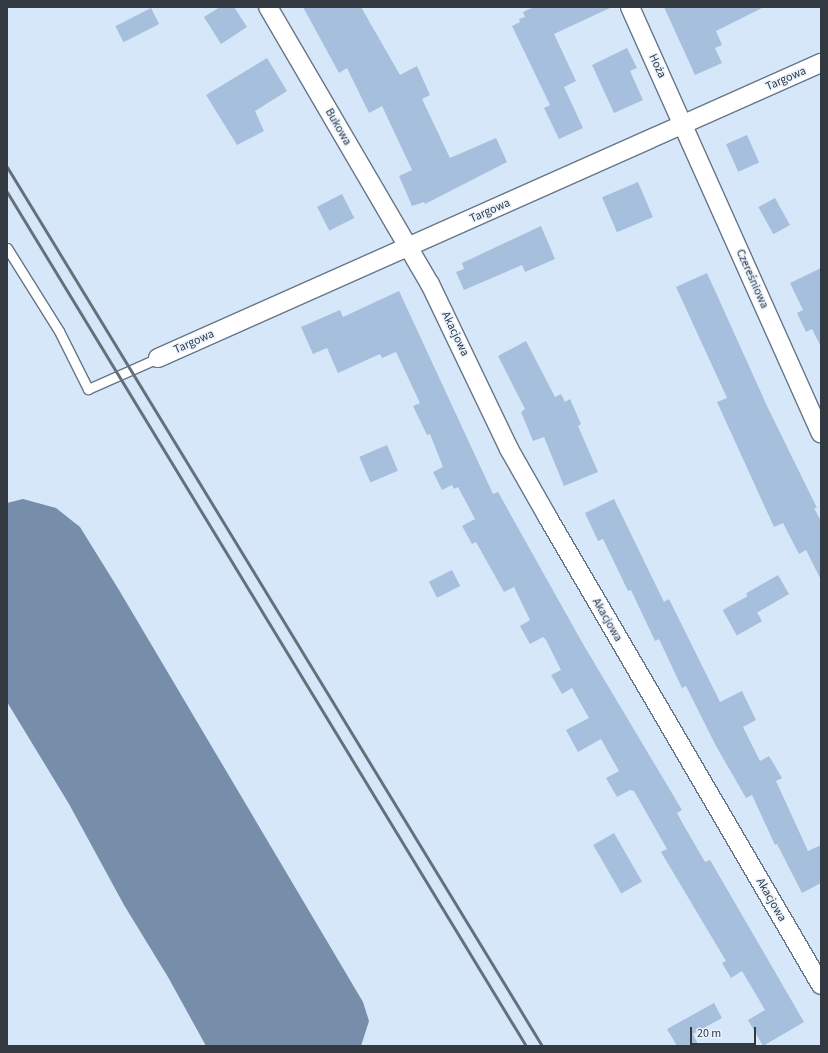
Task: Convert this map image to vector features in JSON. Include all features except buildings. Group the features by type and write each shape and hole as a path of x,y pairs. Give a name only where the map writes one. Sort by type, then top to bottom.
{"street":[{"name":"Bukowa","path":"268,7 408,247"},
{"name":"Hoża","path":"630,7 684,125"},
{"name":"Targowa","path":"158,358 821,63"},
{"name":"Czereśniowa","path":"684,125 819,425"},
{"name":"Akacjowa","path":"408,247 430,284 509,449 543,510 821,985"}],"lane":[{"path":"7,248 58,331 88,389 158,358"}],"water":[{"path":"23,499 56,508 80,527 119,590 363,1002 369,1021 361,1046 206,1046 168,977 124,905 69,804 7,702 7,503"}],"railway":[{"path":"7,167 542,1046"},
{"path":"7,192 526,1046"}]}
